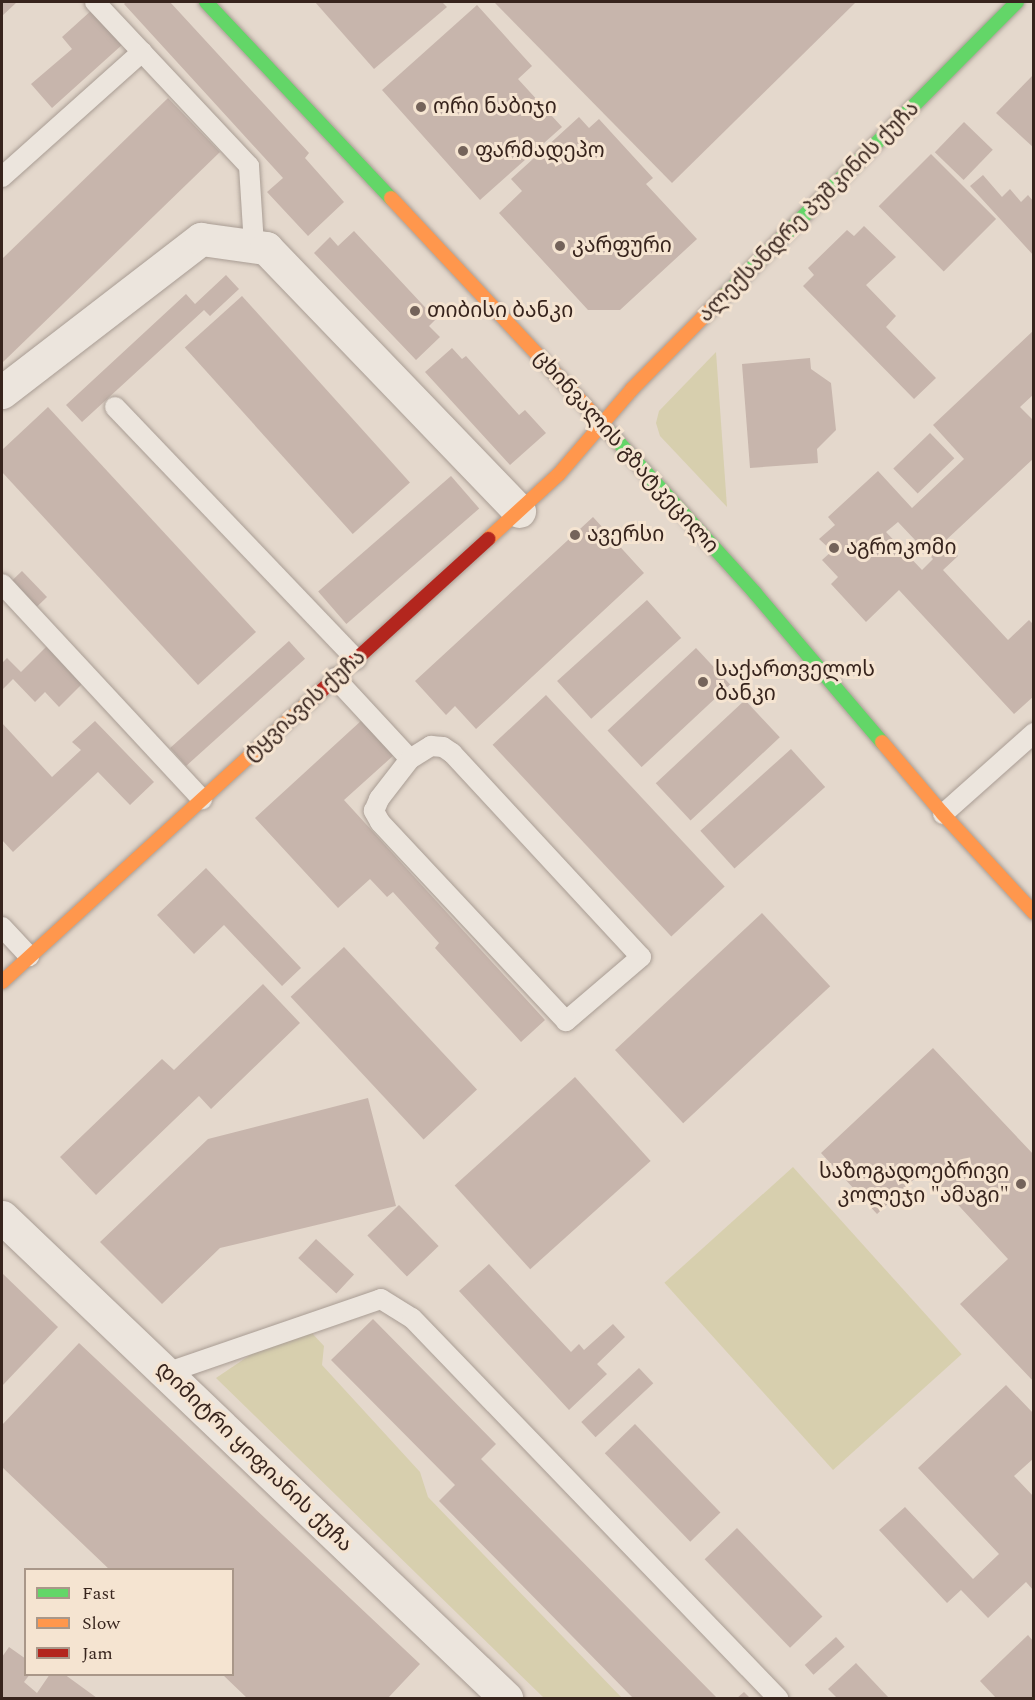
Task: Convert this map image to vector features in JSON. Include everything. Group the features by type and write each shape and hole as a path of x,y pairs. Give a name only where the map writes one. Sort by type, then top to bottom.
{"main road":[{"name":"ცხინვალის გზატკეცილი","path":"206,2 602,424 755,593 942,814 1034,913"},
{"name":"ალექსანდრე პუშკინის ქუჩა","path":"602,424 640,381 1017,2"},
{"name":"ტყვიავის ქუჩა","path":"2,982 559,474 602,424"}],"street":[{"path":"2,392 201,239 266,248 519,511"},
{"name":"დიმიტრი ყიფიანის ქუჩა","path":"2,1216 506,1698"}],"lane":[{"path":"95,2 249,166 254,246"},
{"path":"2,177 142,52"},
{"path":"115,407 356,659"},
{"path":"2,584 202,799"},
{"path":"335,678 410,759"},
{"path":"942,814 1034,733"},
{"path":"431,746 443,747 453,753 641,957 566,1021 380,822 374,811 379,799 410,759 431,746"},
{"path":"2,927 29,956"},
{"path":"166,1373 381,1299 412,1318 778,1698"}],"shaded area":[{"path":"716,352 727,507 660,436 656,423 659,411"},
{"path":"793,1167 962,1354 833,1470 664,1283"},
{"path":"310,1331 324,1346 322,1365 420,1472 428,1497 622,1698 544,1698 216,1378 256,1351"}],"building":[{"path":"2,2 17,2 2,16"},
{"path":"126,2 170,2 309,153 305,158 344,202 308,236 267,192 283,178 124,4"},
{"path":"315,2 442,2 447,7 374,69"},
{"path":"494,2 856,2 672,183"},
{"path":"477,5 532,66 518,79 562,127 480,200 382,90"},
{"path":"93,9 123,44 52,108 31,84 72,49 62,37"},
{"path":"1034,74 1034,148 996,113"},
{"path":"168,98 220,152 2,363 2,259"},
{"path":"579,117 589,128 599,119 653,178 646,184 697,239 620,310 588,310 499,213 522,191 511,179"},
{"path":"964,122 993,150 964,180 935,152"},
{"path":"931,154 996,219 944,271 879,206"},
{"path":"983,175 1002,197 1010,189 1021,202 1028,195 1034,202 1034,256 970,186"},
{"path":"864,226 896,257 866,285 896,316 886,327 936,378 914,399 803,286 814,275 808,268 847,230 854,236"},
{"path":"354,231 436,319 429,326 440,337 416,360 314,253 330,237 338,246"},
{"path":"226,275 239,289 210,316 204,310 82,422 66,405 186,294 195,304"},
{"path":"242,296 410,483 353,534 185,348"},
{"path":"1034,330 1034,394 1020,407 1034,421 1034,458 944,542 958,556 943,570 1008,640 1029,620 1034,625 1034,696 1014,714 899,590 866,622 831,584 838,577 822,560 832,551 819,539 835,525 828,517 878,471 912,508 964,459 933,425","holes":["898,522 933,559 922,570 886,532"]},
{"path":"452,348 462,359 466,356 519,415 525,410 546,433 510,465 425,372"},
{"path":"810,358 811,369 831,383 836,430 817,449 818,463 750,468 742,364"},
{"path":"48,407 256,632 198,685 2,472 2,450"},
{"path":"930,433 954,458 918,494 893,468"},
{"path":"451,476 479,508 346,624 318,591"},
{"path":"593,517 644,573 476,729 455,706 446,715 415,681"},
{"path":"22,571 47,597 35,609 10,583"},
{"path":"647,600 681,638 591,719 557,681"},
{"path":"289,641 305,659 186,766 170,748"},
{"path":"47,646 83,683 59,707 45,692 35,702 13,679 2,690 2,663 7,658 21,672"},
{"path":"696,648 730,685 642,767 608,731"},
{"path":"546,695 725,887 671,936 493,745"},
{"path":"745,700 780,737 691,821 656,783"},
{"path":"362,720 394,755 344,800 545,1020 521,1042 435,948 439,943 393,892 387,897 370,879 338,908 255,818"},
{"path":"95,721 154,782 130,805 98,772 13,852 2,840 2,723 52,777 81,750 72,742"},
{"path":"791,749 825,787 734,869 700,831"},
{"path":"206,868 301,968 282,986 224,925 194,954 157,915"},
{"path":"762,913 830,986 683,1123 615,1050"},
{"path":"344,947 477,1090 424,1139 291,997"},
{"path":"263,984 300,1023 211,1109 199,1096 96,1195 60,1157 162,1059 174,1070"},
{"path":"933,1048 1034,1155 1034,1382 960,1304 1008,1259 925,1169 877,1214 821,1153"},
{"path":"575,1077 651,1161 530,1269 455,1185"},
{"path":"368,1098 396,1206 220,1248 162,1304 100,1242 208,1139"},
{"path":"399,1205 439,1246 407,1277 367,1236"},
{"path":"316,1239 354,1274 336,1293 298,1258"},
{"path":"489,1264 571,1352 579,1344 584,1350 613,1324 625,1337 597,1364 607,1374 569,1410 459,1291"},
{"path":"2,1273 58,1327 2,1386"},
{"path":"373,1319 496,1444 481,1459 717,1698 633,1698 439,1501 455,1485 331,1360"},
{"path":"79,1343 420,1664 388,1698 247,1698 224,1676 234,1676 234,1568 108,1568 2,1467 2,1425"},
{"path":"639,1368 653,1383 596,1437 581,1422"},
{"path":"1006,1385 1034,1414 1034,1458 1014,1476 1034,1497 1034,1591 1026,1582 988,1618 961,1590 947,1603 879,1530 905,1507 973,1579 999,1554 918,1468"},
{"path":"635,1424 720,1512 690,1542 605,1453"},
{"path":"737,1528 822,1616 790,1648 705,1559"},
{"path":"1028,1635 1034,1642 1034,1698 996,1698 980,1681"},
{"path":"836,1637 845,1647 813,1675 805,1665"},
{"path":"9,1647 24,1658 24,1676 28,1676 24,1682 37,1693 49,1676 67,1676 97,1698 2,1698 2,1657"},
{"path":"856,1663 889,1698 837,1698 828,1689"},
{"path":"744,1692 750,1698 737,1698"}],"traffic: fast":[{"path":"206,2 391,198"},
{"path":"724,296 1017,2"},
{"path":"592,413 755,593 882,742"}],"traffic: slow":[{"path":"391,198 592,413"},
{"path":"488,539 559,474 632,389 724,296"},
{"path":"2,982 308,703"},
{"path":"882,742 943,814 1034,913"}],"traffic: jam":[{"path":"308,703 488,539"}],"place":[{"name":"ორი ნაბიჯი","path":"421,107"},
{"name":"ფარმადეპო","path":"463,151"},
{"name":"კარფური","path":"560,246"},
{"name":"თიბისი ბანკი","path":"415,311"},
{"name":"ავერსი","path":"575,535"},
{"name":"აგროკომი","path":"834,548"},
{"name":"საქართველოს ბანკი","path":"703,682"},
{"name":"საზოგადოებრივი კოლეჯი \"ამაგი\"","path":"1021,1184"}]}
